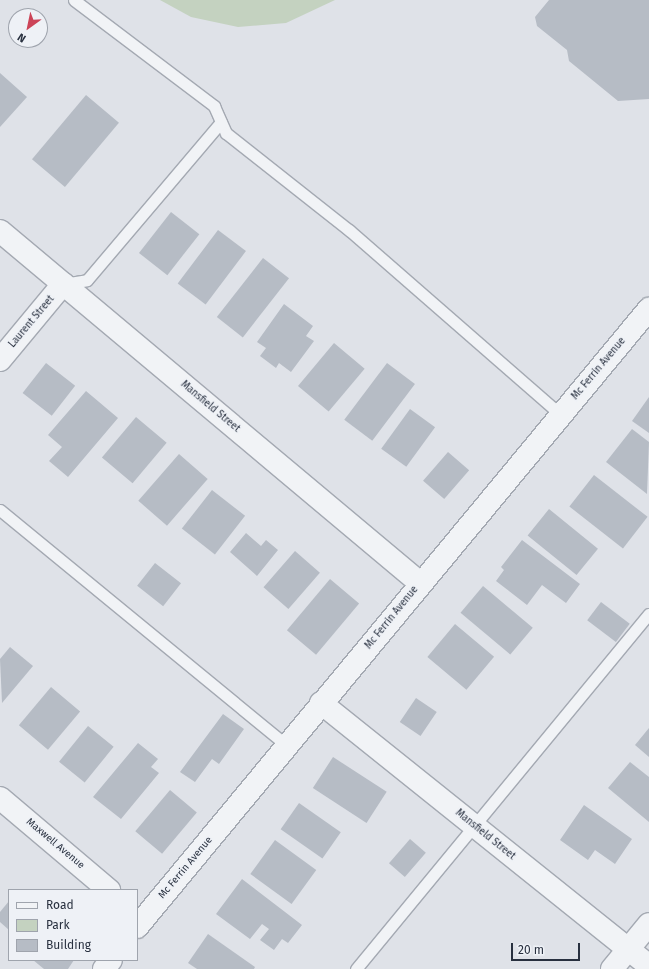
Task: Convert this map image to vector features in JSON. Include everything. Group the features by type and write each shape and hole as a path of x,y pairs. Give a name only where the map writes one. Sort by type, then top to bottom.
{"street":[{"name":"Mansfield Street","path":"0,230 420,583"},
{"name":"Laurent Street","path":"0,360 63,284"},
{"name":"Mc Ferrin Avenue","path":"139,920 287,746 420,583 649,309"},
{"name":"Mansfield Street","path":"321,703 649,966"},
{"name":"Maxwell Avenue","path":"0,798 108,889"},
{"path":"612,969 649,924"},
{"path":"104,969 110,961"}],"lane":[{"path":"74,0 214,106 226,133 349,230 560,415"},
{"path":"63,284 87,280 221,122"},
{"path":"0,510 287,746"},
{"path":"356,969 649,614"}],"green space":[{"path":"160,0 335,0 286,23 238,27 191,17"}],"building":[{"path":"549,0 649,0 649,99 618,101 569,61 567,50 537,26 535,17"},
{"path":"0,73 27,97 0,127"},
{"path":"86,95 119,123 65,187 32,159"},
{"path":"171,212 199,234 167,275 139,253"},
{"path":"218,230 246,251 206,305 178,284"},
{"path":"263,258 289,278 243,337 217,317"},
{"path":"284,304 313,326 306,336 314,341 291,372 279,363 276,368 260,356 266,348 257,342"},
{"path":"334,343 365,369 329,412 298,386"},
{"path":"46,363 75,386 52,416 23,393"},
{"path":"387,363 415,384 372,441 344,420"},
{"path":"86,391 118,418 68,477 49,461 62,447 48,435"},
{"path":"649,397 649,433 632,421"},
{"path":"410,409 435,427 406,467 381,449"},
{"path":"136,417 167,443 133,483 102,458"},
{"path":"632,429 649,442 647,494 606,462"},
{"path":"448,452 469,470 444,499 423,481"},
{"path":"179,454 208,479 167,526 138,501"},
{"path":"594,475 648,517 623,548 569,507"},
{"path":"212,490 245,516 215,554 182,529"},
{"path":"549,509 598,549 577,575 528,535"},
{"path":"246,533 261,546 266,540 278,550 257,576 230,552"},
{"path":"522,540 580,584 566,603 542,585 527,605 496,581 504,570 501,567"},
{"path":"295,551 320,573 288,609 264,587"},
{"path":"155,563 181,583 163,606 137,586"},
{"path":"330,579 359,603 316,655 287,630"},
{"path":"483,586 533,628 510,655 461,613"},
{"path":"601,602 630,624 616,642 587,620"},
{"path":"455,624 494,657 466,690 427,657"},
{"path":"10,647 33,666 2,703 0,659"},
{"path":"51,687 80,711 48,750 19,725"},
{"path":"416,698 437,712 421,736 400,722"},
{"path":"223,714 244,729 219,764 212,759 195,782 180,772"},
{"path":"88,726 114,747 85,783 59,762"},
{"path":"649,728 649,757 635,745"},
{"path":"138,743 158,759 151,767 159,773 121,819 93,797"},
{"path":"333,757 387,792 367,823 313,788"},
{"path":"630,762 649,777 649,822 608,788"},
{"path":"170,790 197,812 162,854 135,831"},
{"path":"299,803 341,832 322,858 281,829"},
{"path":"584,805 632,839 615,864 595,850 588,860 560,840"},
{"path":"410,839 426,853 405,877 389,863"},
{"path":"275,840 316,870 292,904 250,874"},
{"path":"242,879 302,925 288,943 282,939 274,950 260,940 269,929 262,924 250,939 216,914"},
{"path":"8,902 8,929 0,922 0,912"},
{"path":"208,934 255,967 254,969 197,969 188,963"},
{"path":"34,961 73,961 68,969 44,969"}]}
